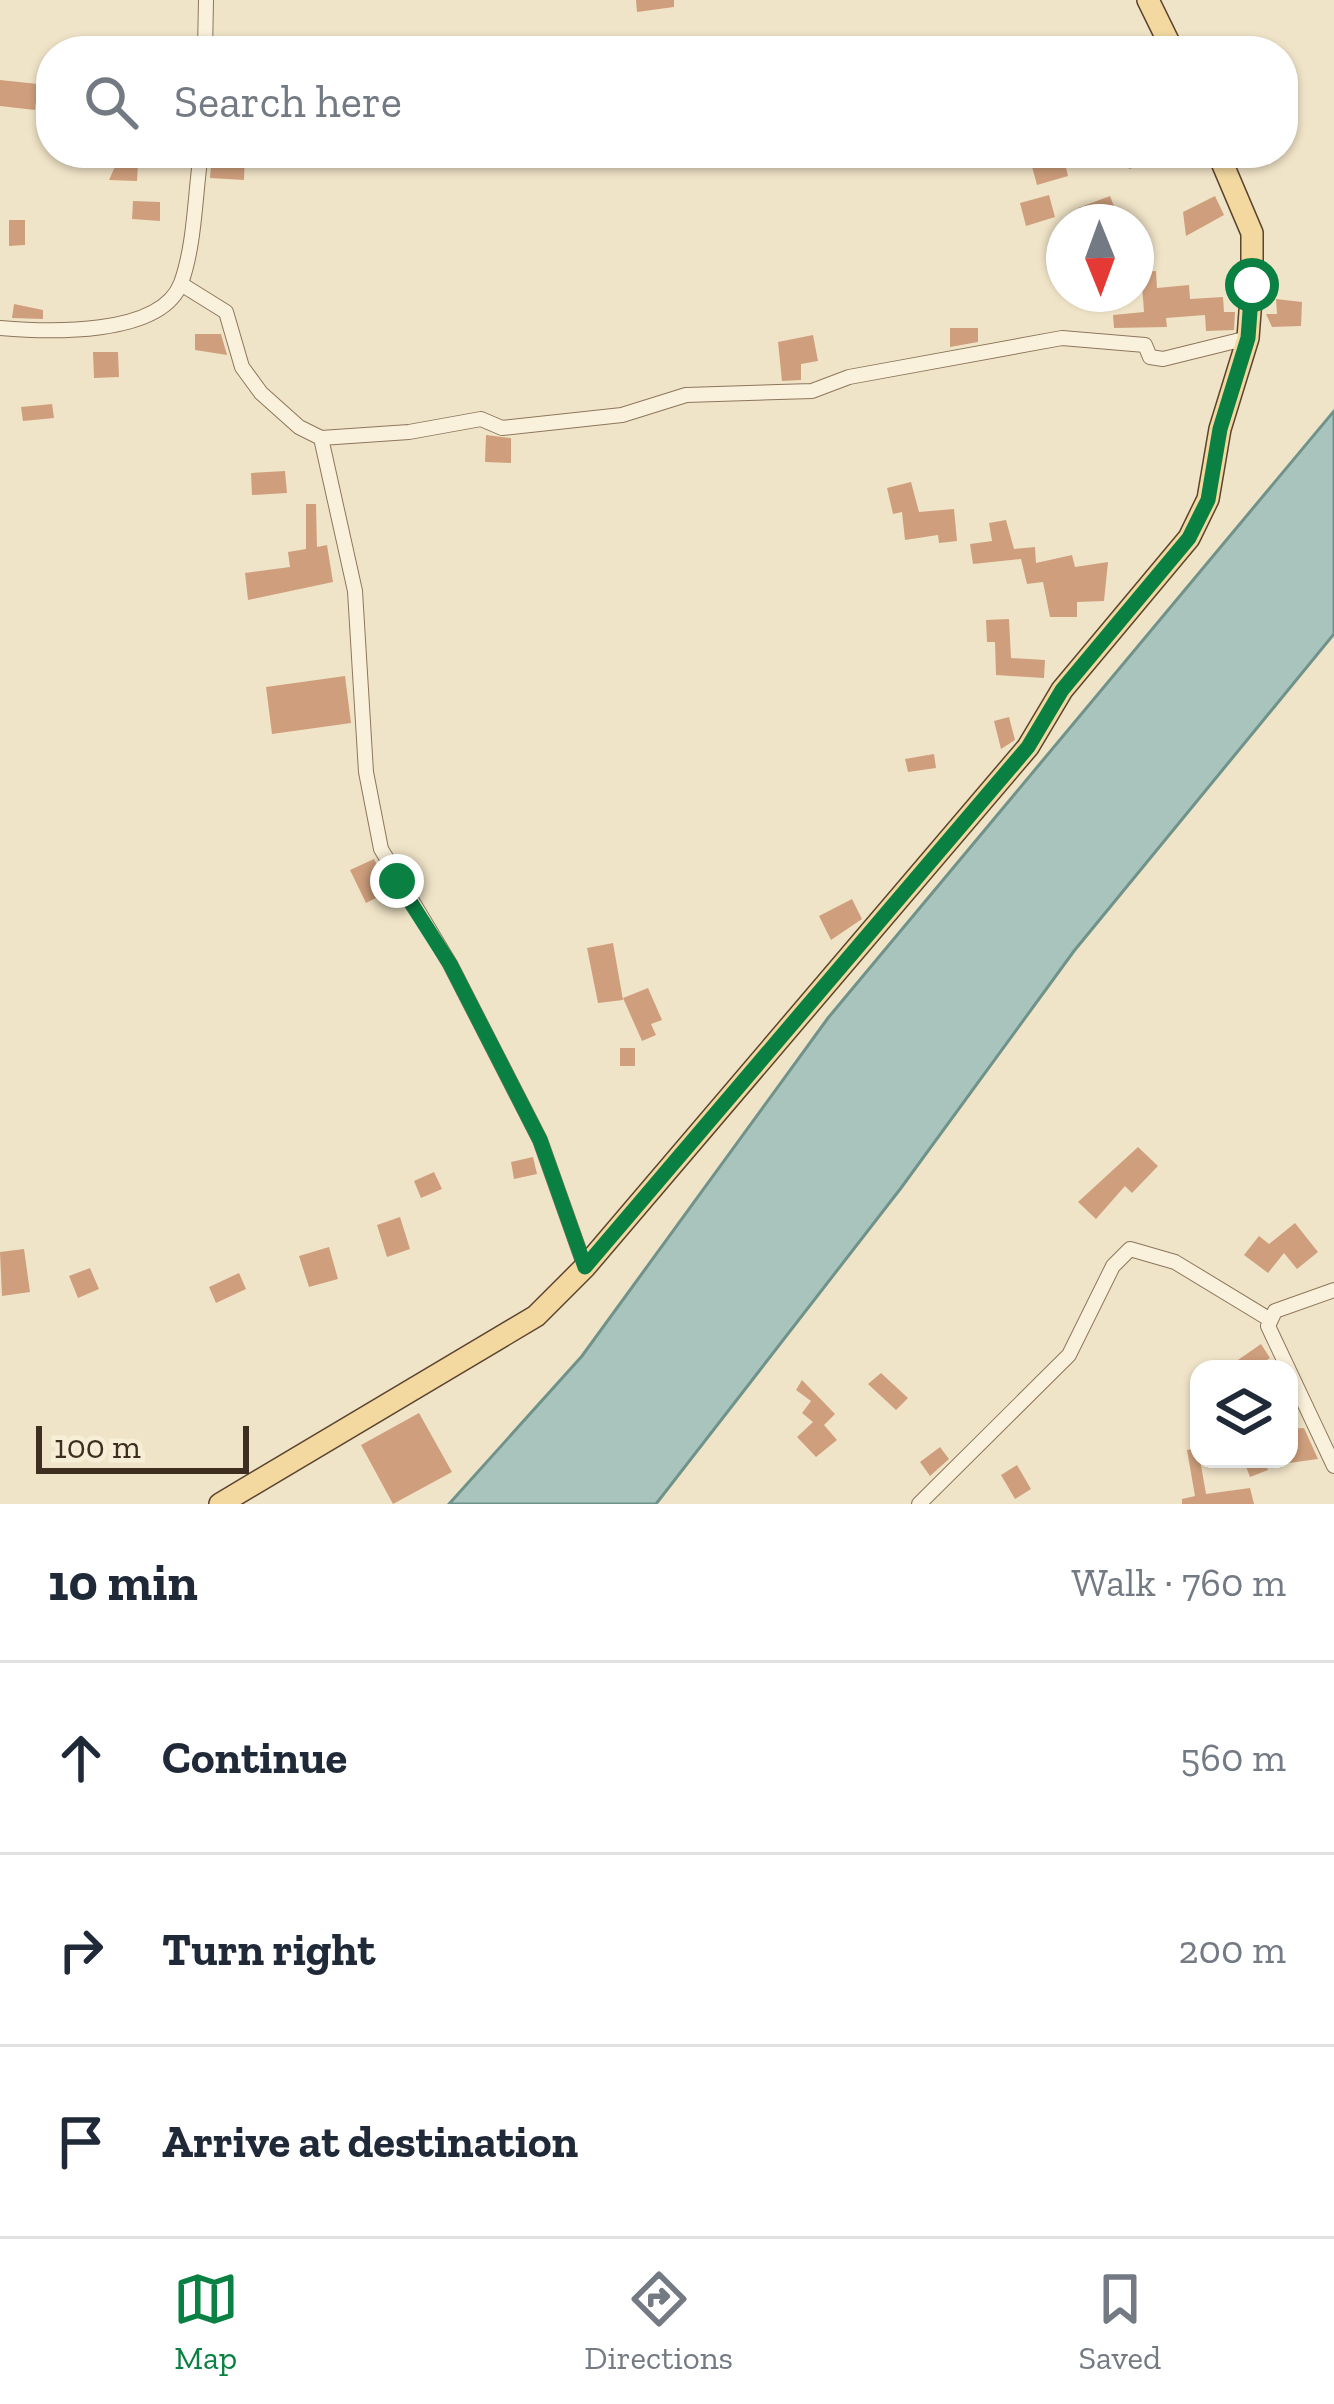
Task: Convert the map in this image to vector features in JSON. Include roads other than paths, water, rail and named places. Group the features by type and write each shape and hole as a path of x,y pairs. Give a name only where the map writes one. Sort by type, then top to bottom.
{"main road":[{"path":"1148,0 1166,36"},
{"path":"220,1504 536,1316 585,1267 1028,747 1062,690 1189,538 1208,500 1220,429 1248,338 1252,233 1225,168"}],"street":[{"path":"205,36 206,0"},
{"path":"0,328 74,332 142,316 168,303 181,284 199,168"},
{"path":"181,284 226,312 242,367 261,393 299,428 321,438 409,432 481,419 502,428 622,415 686,395 812,391 849,377 1062,338 1145,345 1150,357 1162,359 1248,338"},
{"path":"321,438 355,591 367,772 381,849 450,964 540,1140 585,1267"},
{"path":"919,1504 1069,1355 1113,1266 1130,1249 1175,1262 1269,1319 1334,1466"},
{"path":"1269,1319 1293,1303 1334,1290"}],"water":[{"path":"1334,411 1334,634 1074,951 901,1188 656,1504 449,1504 582,1356 828,1018"}]}
